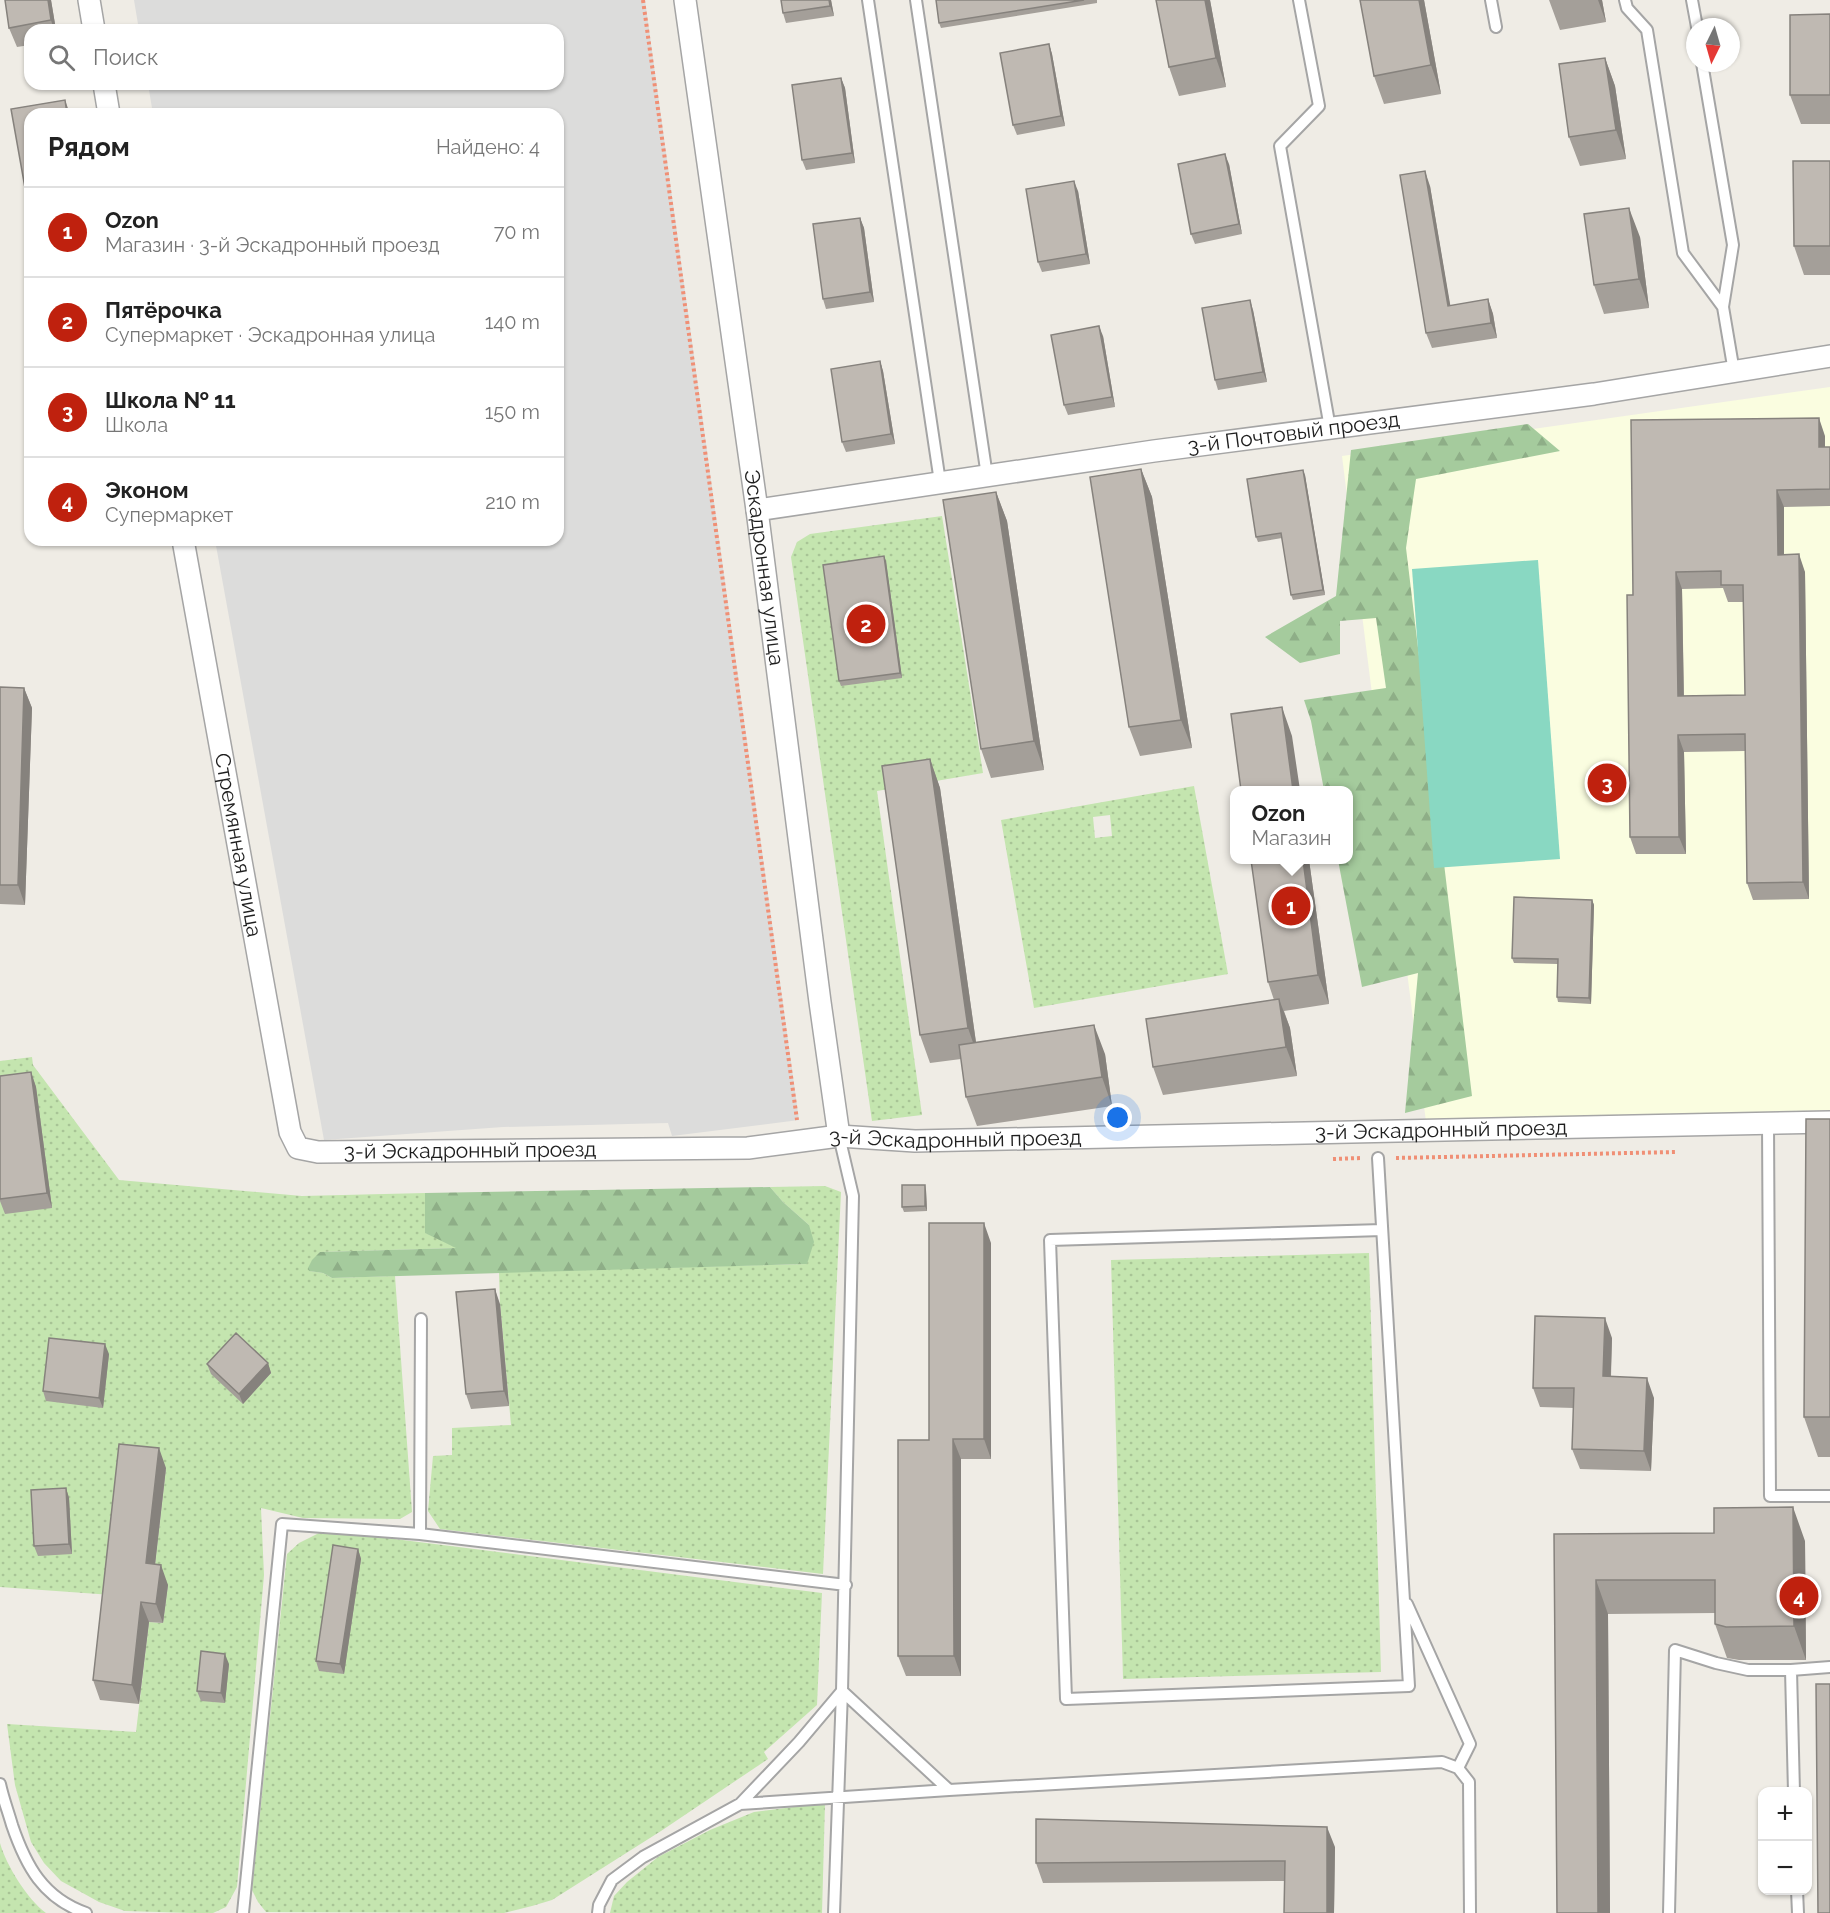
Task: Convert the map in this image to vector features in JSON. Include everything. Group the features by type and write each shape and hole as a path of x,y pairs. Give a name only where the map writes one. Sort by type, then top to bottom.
{"street":[{"path":"89,0 93,24"},
{"name":"Эскадронная улица","path":"685,0 757,510 839,1136"},
{"path":"105,90 108,108"},
{"name":"3-й Почтовый проезд","path":"757,510 1154,451 1594,394 1830,356"},
{"name":"Стремянная улица","path":"184,546 290,1132 298,1148"},
{"name":"3-й Эскадронный проезд","path":"298,1148 318,1152 748,1148 839,1136 915,1141 1830,1122"}],"lane":[{"path":"868,0 940,483"},
{"path":"916,0 987,476"},
{"path":"1299,0 1319,106 1280,146 1330,428"},
{"path":"1491,0 1496,27"},
{"path":"1625,0 1627,8 1647,30 1683,253 1723,307"},
{"path":"1692,0 1695,18"},
{"path":"1704,72 1733,245 1723,307 1734,372"},
{"path":"1768,1123 1770,1496 1830,1496"},
{"path":"834,1913 846,1585 853,1196 839,1136"},
{"path":"1378,1158 1409,1686 1066,1699 1050,1240 1382,1230"},
{"path":"420,1534 421,1319"},
{"path":"243,1913 282,1524 420,1534 846,1585"},
{"path":"1404,1598 1470,1744 1458,1768"},
{"path":"1669,1913 1675,1650 1748,1670 1830,1667"},
{"path":"1791,1670 1794,1787"},
{"path":"842,1691 950,1790"},
{"path":"598,1913 599,1905 612,1880 643,1857 740,1804 799,1742 842,1691"},
{"path":"740,1804 839,1796 1442,1762 1458,1768 1469,1782 1470,1913"},
{"path":"0,1784 21,1852 38,1880 55,1897 86,1913"},
{"path":"1797,1895 1798,1913"}],"path":[{"path":"643,0 800,1141"}],"shaded area":[{"path":"134,0 645,0 799,1120 672,1136 668,1123 503,1127 324,1140 216,546 564,546 564,108 152,108 149,90 564,90 564,24 138,24"},
{"path":"1830,387 1830,1110 1426,1122 1342,456"}],"green space":[{"path":"1528,424 1560,451 1416,479 1406,548 1472,1096 1405,1113 1418,973 1362,987 1339,864 1353,864 1353,786 1323,786 1311,721 1304,700 1386,688 1376,618 1340,621 1340,654 1300,663 1265,637 1336,596 1351,450"},
{"path":"942,516 983,773 877,791 922,1115 872,1121 791,557 797,542 810,534"},
{"path":"1538,560 1560,859 1434,868 1412,569"},
{"path":"1194,786 1228,974 1034,1008 1001,820","holes":["1110,815 1112,836 1095,838 1093,817"]},
{"path":"32,1057 33,1065 119,1180 302,1196 425,1193 426,1233 458,1248 320,1252 310,1271 323,1273 332,1278 395,1276 412,1512 400,1519 303,1518 261,1508 264,1575 237,1887 226,1907 213,1913 125,1911 99,1902 61,1881 44,1863 31,1842 15,1785 7,1724 136,1732 149,1622 163,1623 168,1585 153,1583 166,1468 112,1595 0,1587 0,1061"},
{"path":"825,1186 841,1192 823,1574 440,1529 428,1511 433,1456 452,1455 452,1428 511,1425 499,1272 807,1264 809,1225 770,1187"},
{"path":"770,1187 809,1225 814,1242 807,1264 332,1278 323,1273 309,1271 308,1268 320,1252 456,1248 425,1233 425,1193"},
{"path":"1369,1253 1381,1672 1123,1679 1111,1260"},
{"path":"319,1533 347,1533 822,1593 817,1705 764,1752 768,1759 661,1831 552,1900 504,1913 266,1912 252,1890 287,1554 299,1543"},
{"path":"825,1803 822,1913 610,1913 614,1896 627,1882 658,1857 710,1830 754,1812"},
{"path":"0,1843 18,1881 32,1900 46,1913 0,1913"}],"building":[{"path":"5,0 48,0 51,20 9,28"},
{"path":"781,0 829,0 830,6 783,13"},
{"path":"936,0 1084,0 939,23"},
{"path":"1156,0 1205,0 1216,58 1169,67"},
{"path":"1360,0 1419,0 1431,65 1374,76"},
{"path":"1830,14 1830,95 1790,95 1790,15"},
{"path":"1049,44 1061,116 1013,125 1000,53"},
{"path":"1605,58 1616,130 1569,137 1559,64"},
{"path":"841,78 852,153 802,160 792,85"},
{"path":"65,100 66,108 24,108 24,182 11,109"},
{"path":"1225,154 1239,224 1191,234 1178,164"},
{"path":"1793,161 1830,161 1830,246 1794,246"},
{"path":"1425,171 1448,306 1488,299 1491,323 1426,333 1400,175"},
{"path":"1074,181 1086,254 1038,262 1026,189"},
{"path":"1629,208 1639,279 1594,285 1584,214"},
{"path":"860,218 870,292 823,299 813,224"},
{"path":"1250,300 1263,372 1215,380 1202,308"},
{"path":"1099,326 1112,397 1064,405 1051,335"},
{"path":"880,361 891,434 842,442 831,369"},
{"path":"1819,418 1819,447 1830,447 1830,489 1777,490 1778,555 1799,554 1803,882 1747,883 1745,734 1678,735 1679,837 1630,837 1627,595 1633,595 1631,420","holes":["1721,571 1721,585 1743,585 1745,695 1678,696 1676,572"]},
{"path":"1141,469 1181,720 1129,727 1090,477"},
{"path":"1303,470 1323,590 1291,595 1281,533 1256,537 1247,479"},
{"path":"996,492 1034,741 981,749 943,500"},
{"path":"884,556 900,673 839,681 823,565"},
{"path":"0,687 24,688 18,885 0,885"},
{"path":"1282,707 1292,786 1240,786 1231,714"},
{"path":"930,759 968,1028 920,1035 882,766"},
{"path":"1252,864 1304,864 1318,975 1268,982"},
{"path":"1514,897 1592,900 1589,998 1557,997 1558,959 1512,958"},
{"path":"1279,999 1286,1047 1153,1067 1146,1019"},
{"path":"1094,1025 1102,1077 966,1097 959,1045"},
{"path":"31,1072 47,1193 0,1199 0,1076"},
{"path":"1806,1119 1830,1119 1830,1417 1804,1417"},
{"path":"902,1185 925,1185 925,1206 902,1207"},
{"path":"929,1223 984,1223 984,1439 953,1439 954,1656 898,1656 898,1440 929,1440"},
{"path":"495,1289 504,1391 466,1394 456,1292"},
{"path":"1535,1316 1605,1318 1603,1376 1647,1378 1644,1451 1572,1449 1574,1388 1533,1388"},
{"path":"236,1333 268,1363 239,1394 207,1364"},
{"path":"49,1338 105,1344 99,1398 43,1391"},
{"path":"119,1444 159,1448 146,1563 161,1565 156,1604 141,1602 132,1685 93,1680"},
{"path":"66,1488 69,1544 34,1546 31,1490"},
{"path":"1793,1507 1794,1626 1726,1627 1715,1624 1715,1580 1596,1580 1598,1913 1557,1913 1554,1534 1714,1533 1714,1508"},
{"path":"333,1545 358,1549 340,1664 316,1661"},
{"path":"201,1651 225,1654 221,1693 197,1691"},
{"path":"1816,1684 1830,1684 1830,1913 1818,1913"},
{"path":"1036,1819 1327,1827 1327,1913 1284,1913 1285,1861 1036,1863"}],"place":[{"name":"Пятёрочка","path":"866,624"},
{"name":"Школа № 11","path":"1607,783"},
{"name":"Ozon","path":"1291,906"},
{"name":"Эконом","path":"1799,1596"}]}
